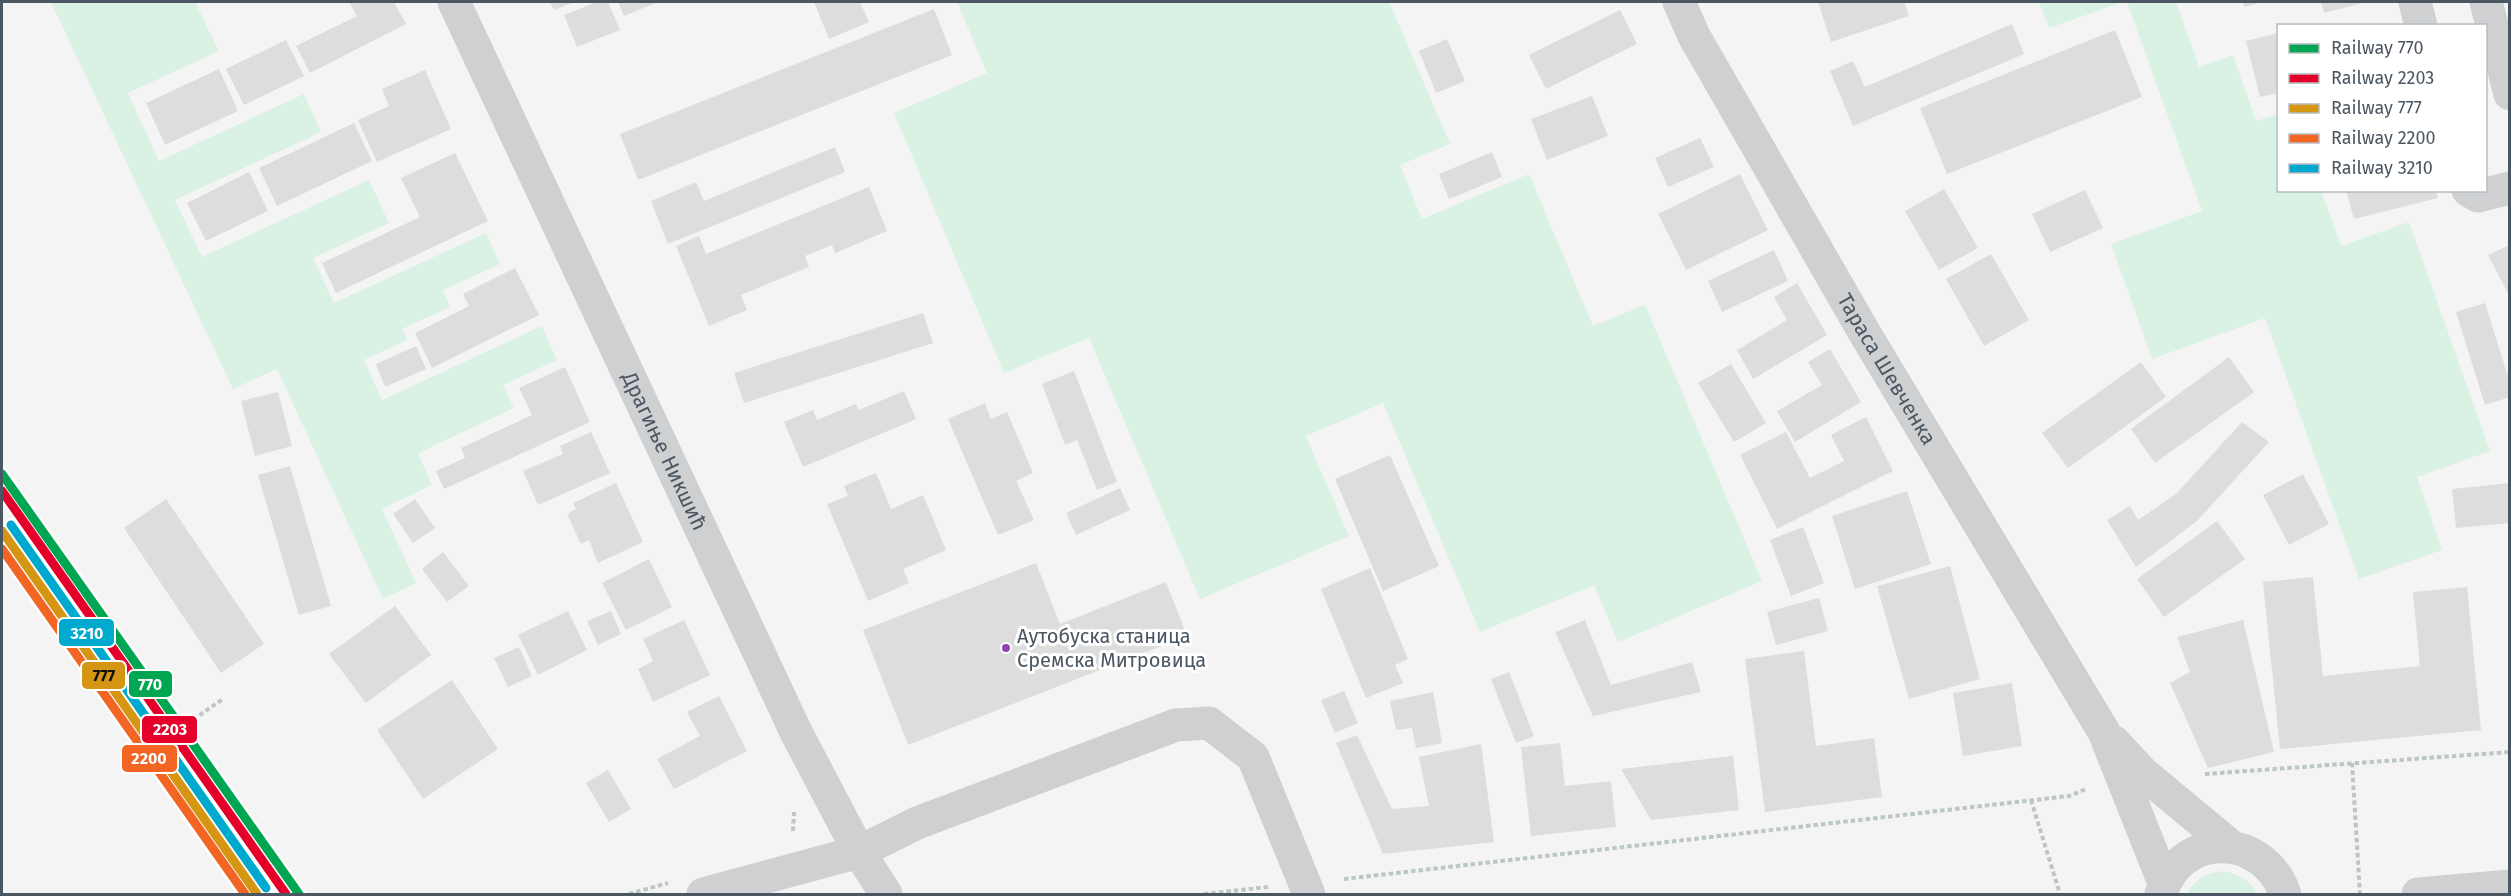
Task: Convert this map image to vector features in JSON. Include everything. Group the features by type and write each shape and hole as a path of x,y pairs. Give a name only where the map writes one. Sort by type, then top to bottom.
{"street":[{"name":"Драгиње Никшић","path":"454,2 796,732 859,852 886,894"},
{"name":"Тараса Шевченка","path":"1679,2 1694,36 1864,332 2104,732 2163,889"},
{"path":"2415,2 2420,24"},
{"path":"2486,2 2510,94"},
{"path":"2471,192 2478,196 2510,188"},
{"path":"703,894 859,852 917,823 1176,725 1209,723 1253,757 1307,889"},
{"name":"Тараса Шевченка","path":"2104,732 2143,772 2232,847"},
{"path":"2163,889 2176,867 2192,854 2211,847 2232,847 2251,853 2268,864 2280,880 2285,894"},
{"path":"2418,894 2510,886"}],"path":[{"path":"181,728 223,699"},
{"path":"2201,773 2510,752"},
{"path":"2352,763 2360,894"},
{"path":"1204,894 1307,889 2069,796 2122,776"},
{"path":"2031,800 2060,894"}],"green space":[{"path":"51,2 195,2 219,51 128,93 159,161 304,94 321,132 175,200 202,257 369,180 389,223 313,258 334,303 486,233 500,264 443,290 450,307 402,329 407,340 364,360 382,400 542,326 557,360 503,385 514,408 418,453 432,485 382,509 416,583 383,599 277,369 233,389"},
{"path":"957,2 1389,2 1450,144 1400,165 1422,219 1529,174 1593,326 1645,305 1762,581 1618,642 1594,585 1480,632 1383,403 1306,436 1349,536 1200,599 1089,338 1004,373 894,113 987,73"},
{"path":"2039,2 2123,2 2049,28"},
{"path":"2127,2 2176,2 2199,67 2233,55 2256,121 2277,114 2277,192 2321,192 2341,246 2409,222 2490,451 2417,477 2442,550 2359,579 2265,318 2152,359 2111,244 2202,211"},
{"path":"2223,871 2243,878 2257,894 2187,894 2193,884 2201,878"}],"building":[{"path":"349,2 394,2 406,24 310,73 296,46 357,16"},
{"path":"550,2 575,2 554,10"},
{"path":"597,2 608,2 620,30 577,47 564,15"},
{"path":"618,2 658,2 624,16"},
{"path":"814,2 860,2 869,22 829,39"},
{"path":"1818,2 1904,2 1909,16 1831,42"},
{"path":"2243,2 2263,2 2244,7"},
{"path":"2321,2 2367,2 2324,13"},
{"path":"934,9 952,55 638,180 620,134"},
{"path":"1620,10 1637,44 1546,89 1529,55"},
{"path":"2012,24 2024,54 1853,126 1830,71 1853,61 1865,87"},
{"path":"2115,30 2142,97 1947,174 1920,108"},
{"path":"2277,33 2277,93 2260,97 2246,41"},
{"path":"1447,39 1465,81 1436,93 1419,51"},
{"path":"286,40 304,76 244,105 226,69"},
{"path":"219,69 238,111 165,145 146,103"},
{"path":"425,70 451,129 377,162 358,120 389,106 382,89"},
{"path":"1592,96 1608,136 1547,160 1531,119"},
{"path":"354,123 372,161 277,206 259,168"},
{"path":"1700,138 1714,167 1668,187 1655,158"},
{"path":"835,147 845,172 668,244 651,201 696,182 704,201"},
{"path":"1492,152 1502,177 1449,199 1439,174"},
{"path":"455,153 488,221 336,293 322,263 420,217 401,178"},
{"path":"249,172 268,211 206,241 187,203"},
{"path":"1740,174 1768,230 1686,270 1658,214"},
{"path":"869,187 887,231 835,253 832,245 805,256 809,267 741,295 747,310 709,326 676,246 699,236 706,254"},
{"path":"1944,189 1978,248 1939,270 1905,211"},
{"path":"2085,190 2103,228 2050,252 2032,214"},
{"path":"2347,192 2436,192 2438,198 2354,219"},
{"path":"2510,245 2510,297 2488,255"},
{"path":"1774,250 1788,281 1722,312 1708,281"},
{"path":"1991,254 2029,320 1984,346 1946,279"},
{"path":"515,268 539,315 432,368 415,333 469,306 463,294"},
{"path":"1797,283 1827,335 1753,379 1737,350 1787,320 1774,297"},
{"path":"2485,303 2510,383 2510,397 2485,405 2456,312"},
{"path":"923,313 933,343 744,403 734,373"},
{"path":"416,346 426,369 385,387 376,364"},
{"path":"1830,349 1861,402 1795,442 1777,411 1822,385 1808,362"},
{"path":"2229,357 2254,392 2155,463 2131,429"},
{"path":"2141,362 2166,397 2068,468 2042,433"},
{"path":"1731,364 1766,423 1734,442 1698,383"},
{"path":"565,367 590,422 444,489 436,471 465,458 461,448 532,415 519,388"},
{"path":"1074,371 1117,482 1097,490 1077,440 1065,445 1042,384"},
{"path":"904,391 916,419 803,467 784,422 813,410 817,420 856,404 859,410"},
{"path":"278,392 292,446 255,456 241,401"},
{"path":"985,403 991,419 1007,412 1033,473 1016,481 1034,520 998,535 948,419"},
{"path":"1866,417 1893,471 1777,529 1740,455 1786,432 1810,478 1844,461 1831,435"},
{"path":"2242,422 2269,442 2197,521 2136,567 2107,520 2130,506 2138,520 2176,494"},
{"path":"591,432 610,473 538,505 523,471 563,454 560,446"},
{"path":"1390,455 1439,566 1383,591 1335,479"},
{"path":"290,466 331,606 299,615 258,475"},
{"path":"876,473 891,509 923,495 946,550 903,569 909,583 868,601 827,504 848,496 844,486"},
{"path":"2303,474 2329,524 2289,545 2263,495"},
{"path":"616,483 643,542 598,563 589,540 581,544 567,514 576,509 573,503"},
{"path":"2510,483 2510,523 2456,528 2452,489"},
{"path":"1120,488 1130,510 1076,535 1066,513"},
{"path":"1907,491 1931,564 1855,589 1832,516"},
{"path":"166,499 264,644 221,673 124,528"},
{"path":"415,499 435,528 413,543 393,514"},
{"path":"2217,521 2245,559 2164,617 2137,579"},
{"path":"1803,527 1824,583 1791,596 1770,540"},
{"path":"443,552 469,586 447,602 422,569"},
{"path":"649,559 672,607 626,630 602,583"},
{"name":"Аутобуска станица Сремска Митровица","path":"1036,563 1060,624 1166,582 1187,636 908,745 863,630"},
{"path":"1950,566 1980,679 1909,699 1877,586"},
{"path":"1370,568 1408,659 1395,665 1403,683 1366,698 1321,589"},
{"path":"2313,577 2323,676 2420,666 2413,592 2467,587 2481,730 2280,749 2263,582"},
{"path":"1819,598 1828,631 1776,645 1767,612"},
{"path":"395,606 431,655 366,703 329,654"},
{"path":"568,611 587,650 538,675 518,635"},
{"path":"611,611 621,634 598,645 587,621"},
{"path":"684,620 710,675 653,702 638,669 653,661 643,639"},
{"path":"1585,620 1611,685 1692,662 1701,692 1593,716 1555,632"},
{"path":"2243,620 2274,752 2208,768 2170,683 2190,672 2177,637"},
{"path":"519,647 532,676 508,687 494,658"},
{"path":"1804,651 1816,746 1874,738 1882,797 1765,812 1745,659"},
{"path":"1509,672 1534,736 1516,743 1491,679"},
{"path":"452,680 498,749 423,799 377,730"},
{"path":"2012,683 2022,746 1963,756 1953,693"},
{"path":"1344,691 1358,723 1335,733 1321,700"},
{"path":"1433,692 1442,743 1416,748 1412,728 1396,730 1390,701"},
{"path":"719,696 747,751 674,789 657,759 700,736 687,712"},
{"path":"1357,735 1392,809 1429,806 1419,757 1481,744 1494,842 1383,854 1336,743"},
{"path":"1560,743 1565,786 1611,781 1616,827 1531,836 1521,747"},
{"path":"1733,756 1739,810 1651,820 1621,769"},
{"path":"608,770 631,809 609,822 586,783"}],"rail line":[{"name":"770","path":"2,474 299,894"},
{"name":"2203","path":"2,491 286,894"},
{"name":"3210","path":"11,525 266,888"},
{"name":"777","path":"2,531 257,894"},
{"name":"2200","path":"2,549 245,894"}],"place":[{"name":"Аутобуска станица Сремска Митровица","path":"1006,648"}]}
